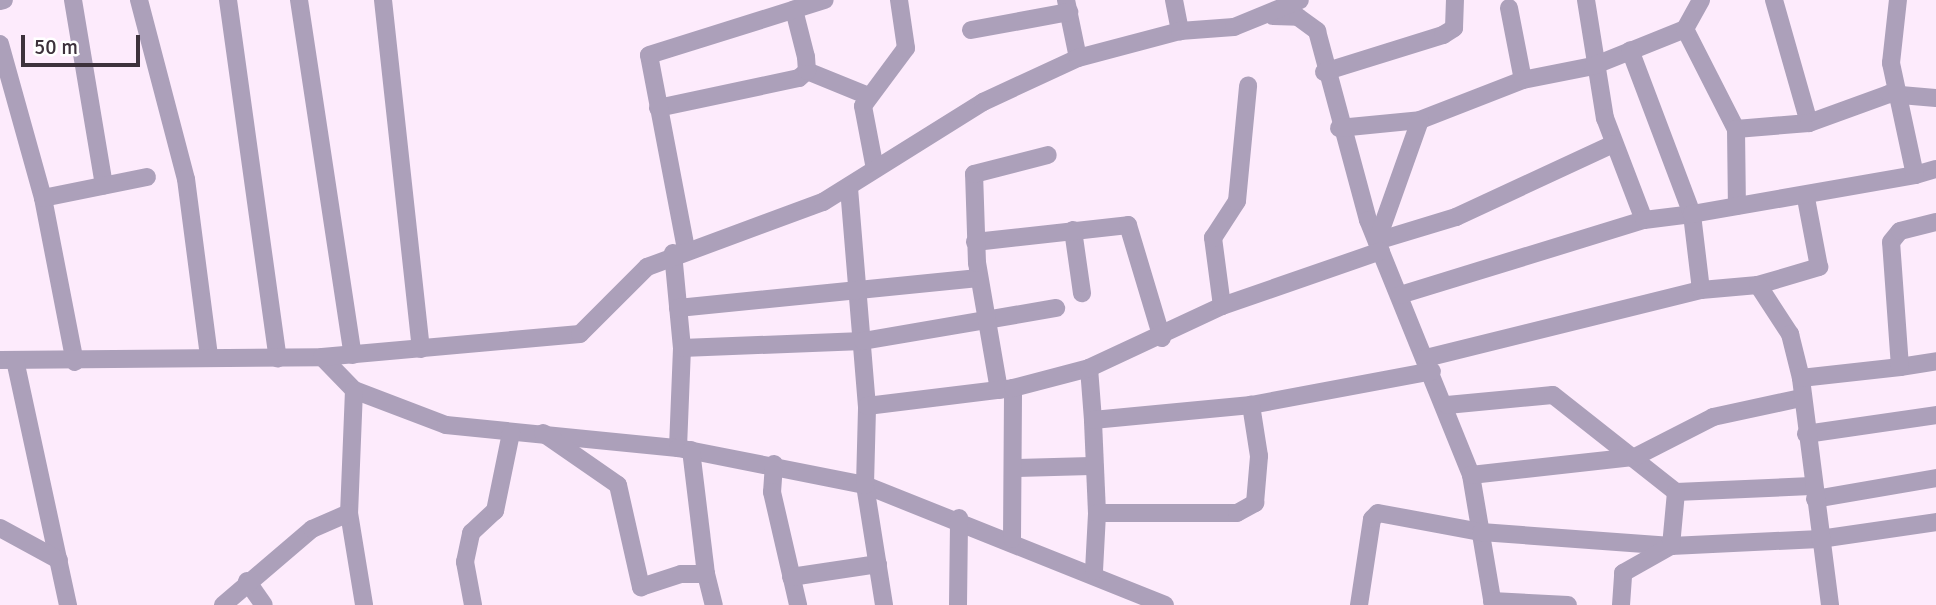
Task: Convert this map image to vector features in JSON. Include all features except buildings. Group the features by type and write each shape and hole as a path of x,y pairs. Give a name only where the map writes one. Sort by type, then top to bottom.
{"street":[{"path":"73,0 104,186"},
{"path":"139,0 186,179 209,357"},
{"path":"228,0 278,359"},
{"path":"299,0 353,355"},
{"path":"383,0 421,349"},
{"path":"714,605 684,449 682,348 678,308 679,251 649,55 824,0"},
{"path":"875,169 866,95 906,48 899,0"},
{"path":"1174,0 1180,31"},
{"path":"68,605 7,360 75,362 209,357 278,359 353,355 580,334 617,292 679,251 849,188 983,102 1078,58 1180,31 1234,27 1273,16 1300,0"},
{"path":"1325,72 1443,35 1454,28 1455,0"},
{"path":"1586,0 1593,66 1613,144 1644,220"},
{"path":"1339,128 1420,120 1523,79 1593,66 1685,29 1701,0"},
{"path":"1774,0 1809,122"},
{"path":"1898,0 1891,63 1901,93 1915,175"},
{"path":"971,30 1067,6 1078,58"},
{"path":"1509,8 1523,79"},
{"path":"794,10 807,71"},
{"path":"1273,16 1309,22 1339,128 1379,246 1447,405 1471,475 1492,603 1568,605"},
{"path":"1685,29 1736,129 1737,206"},
{"path":"0,44 6,86 43,198 75,362"},
{"path":"1630,51 1692,214 1701,290"},
{"path":"658,108 807,71 866,95"},
{"path":"1222,306 1213,238 1237,201 1248,86"},
{"path":"1736,129 1809,122 1866,99 1901,93 1936,98"},
{"path":"1379,246 1420,120"},
{"path":"867,406 1006,389 1089,368 1162,338 1222,306 1456,217 1613,144"},
{"path":"1012,539 1017,468 1006,389 979,278 975,242 974,174 1048,155"},
{"path":"1400,295 1644,220 1806,198 1936,169"},
{"path":"43,198 147,177"},
{"path":"849,188 867,406 866,485 884,605"},
{"path":"1093,420 1251,405 1429,365 1701,290 1758,285 1819,267 1806,198"},
{"path":"1900,368 1891,242 1900,231 1936,222"},
{"path":"975,242 1128,225 1162,338"},
{"path":"1073,230 1082,293"},
{"path":"678,308 859,293 979,278"},
{"path":"1758,285 1790,334 1801,378 1813,493 1830,605"},
{"path":"682,348 863,341 989,323 1056,308"},
{"path":"322,357 354,390 446,425 684,449 774,464 866,485 1094,571 1144,601 1166,605"},
{"path":"1801,378 1900,368 1936,361"},
{"path":"1089,368 1093,420 1091,466 1097,513 1094,571"},
{"path":"354,390 349,513 364,605"},
{"path":"1447,405 1553,395 1676,492 1813,493 1936,478"},
{"path":"1471,475 1635,457 1713,417 1801,397"},
{"path":"1097,513 1246,511 1255,503 1259,457 1251,405"},
{"path":"1806,434 1936,415"},
{"path":"473,605 465,562 469,543 495,511 511,433"},
{"path":"543,433 618,485 641,587 681,574 706,574"},
{"path":"774,464 772,492 798,605"},
{"path":"1017,468 1091,466"},
{"path":"1671,546 1676,492"},
{"path":"223,605 312,529 349,513"},
{"path":"1359,605 1370,528 1378,513 1481,532 1671,546 1820,539 1936,522"},
{"path":"958,518 958,605"},
{"path":"0,527 58,560"},
{"path":"1621,605 1623,573 1671,546"},
{"path":"791,577 878,564"},
{"path":"247,582 264,605"}]}
